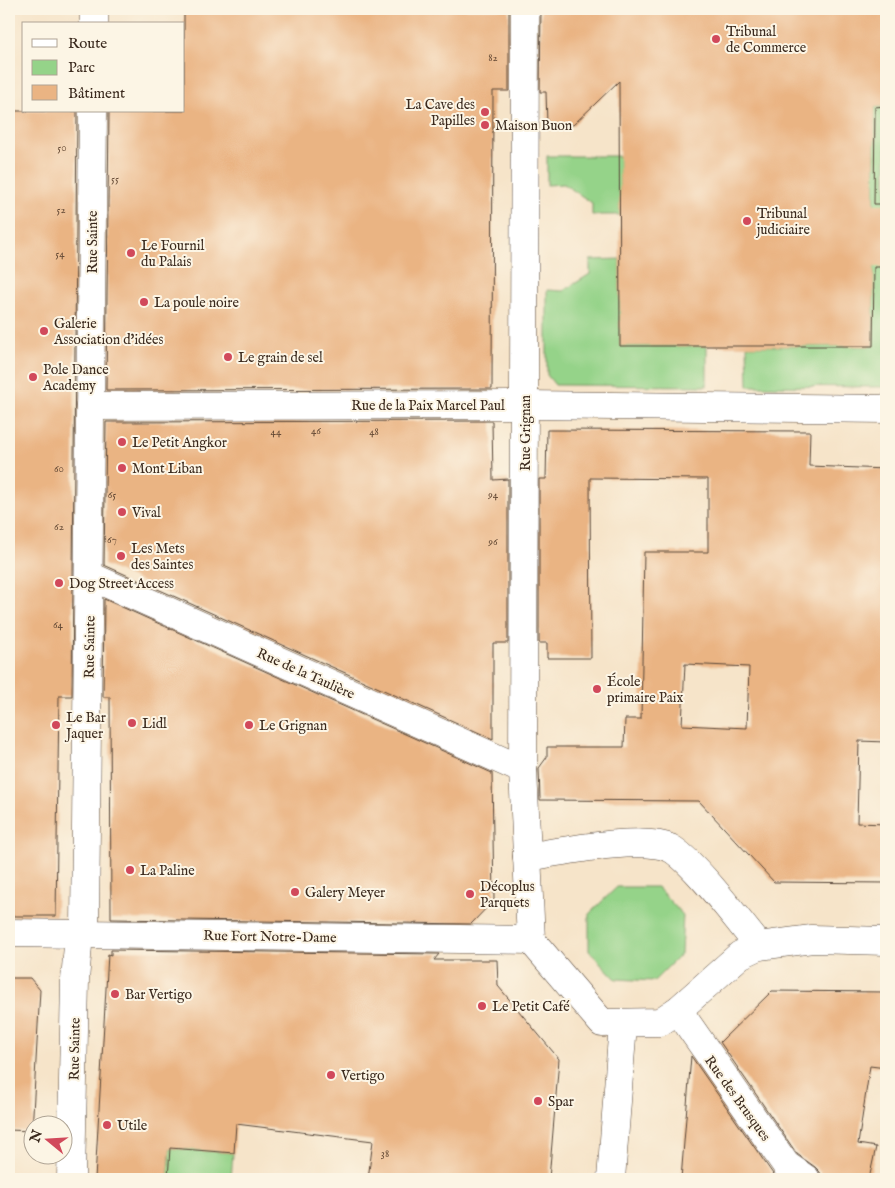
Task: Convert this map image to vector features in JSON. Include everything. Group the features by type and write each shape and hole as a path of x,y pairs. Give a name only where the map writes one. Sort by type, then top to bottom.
{"street":[{"path":"94,9 94,22"},
{"name":"Rue Grignan","path":"525,9 523,770 531,940"},
{"name":"Rue Sainte","path":"71,1179 76,980 80,934 85,929 90,576 93,112"},
{"name":"Rue de la Paix Marcel Paul","path":"90,406 525,405 886,409"},
{"name":"Rue de la Taulière","path":"90,576 523,770"},
{"path":"527,857 645,842 669,848 685,859 759,946"},
{"name":"Rue Fort Notre-Dame","path":"9,933 531,940"},
{"path":"531,940 602,1023 623,1024 660,1022 678,1010 740,955 759,946 812,939 886,940"},
{"name":"Rue des Brusques","path":"678,1010 786,1165 806,1179"},
{"path":"611,1179 623,1024"}],"green space":[{"path":"875,107 886,107 886,204 874,213"},
{"path":"547,156 620,156 620,215 592,215 592,203 564,184 547,185"},
{"path":"874,258 883,258 883,267 886,267 886,387 748,386 747,346 873,346"},
{"path":"620,259 620,346 707,346 707,386 555,385 547,375 547,290 563,291 590,274 590,260"},
{"path":"617,887 657,887 683,915 681,954 654,981 616,979 589,951 589,914"},
{"path":"170,1148 233,1153 231,1179 168,1179"}],"building":[{"path":"184,9 509,9 509,91 493,91 492,389 106,390 109,112 185,112"},
{"name":"Tribunal judiciaire","path":"541,9 886,9 886,106 875,107 874,204 886,204 886,267 874,267 873,346 620,346 619,81 573,125 547,124 546,92 540,92"},
{"path":"9,111 77,112 72,696 59,696 56,916 9,916"},
{"path":"492,421 493,480 508,479 508,643 493,643 493,739 104,565 106,422"},
{"path":"547,430 810,431 809,466 886,469 886,742 859,741 857,823 886,824 886,883 774,882 699,801 540,800 539,768 547,757 547,747 624,747 625,719 641,719 644,552 708,552 708,479 590,478 591,658 547,658 547,643 539,643 539,479 546,479","holes":["685,664 749,667 747,728 682,725"]},
{"name":"Le Grignan","path":"104,599 492,773 494,900 471,924 111,919 110,697 103,697"},
{"path":"111,950 439,954 434,960 497,960 498,986 559,1059 549,1179 368,1179 373,1141 236,1124 234,1153 170,1148 168,1179 95,1179 108,954 111,955"},
{"path":"9,978 30,978 40,990 33,1116 22,1116 22,1131 9,1130"},
{"path":"772,991 886,992 886,1068 870,1066 858,1144 876,1147 869,1179 821,1179 820,1172 797,1154 720,1042"},
{"path":"691,1056 773,1174 779,1179 681,1179"}],"place":[{"name":"Tribunal de Commerce","path":"716,39"},
{"name":"La Cave des Papilles","path":"485,112"},
{"name":"Maison Buon","path":"485,125"},
{"name":"Tribunal judiciaire","path":"747,221"},
{"name":"Le Fournil du Palais","path":"131,253"},
{"name":"La poule noire","path":"144,302"},
{"name":"Galerie Association d'idées","path":"44,331"},
{"name":"Le grain de sel","path":"228,357"},
{"name":"Pole Dance Academy","path":"33,377"},
{"name":"Le Petit Angkor","path":"122,442"},
{"name":"Mont Liban","path":"122,468"},
{"name":"Vival","path":"122,512"},
{"name":"Les Mets des Saintes","path":"121,556"},
{"name":"Dog Street Access","path":"59,583"},
{"name":"École primaire Paix","path":"597,689"},
{"name":"Lidl","path":"132,723"},
{"name":"Le Bar Jaquer","path":"56,725"},
{"name":"Le Grignan","path":"249,725"},
{"name":"La Paline","path":"130,870"},
{"name":"Galery Meyer","path":"295,892"},
{"name":"Décoplus Parquets","path":"470,894"},
{"name":"Bar Vertigo","path":"115,994"},
{"name":"Le Petit Café","path":"482,1006"},
{"name":"Vertigo","path":"331,1075"},
{"name":"Spar","path":"538,1101"},
{"name":"Utile","path":"107,1125"}]}
